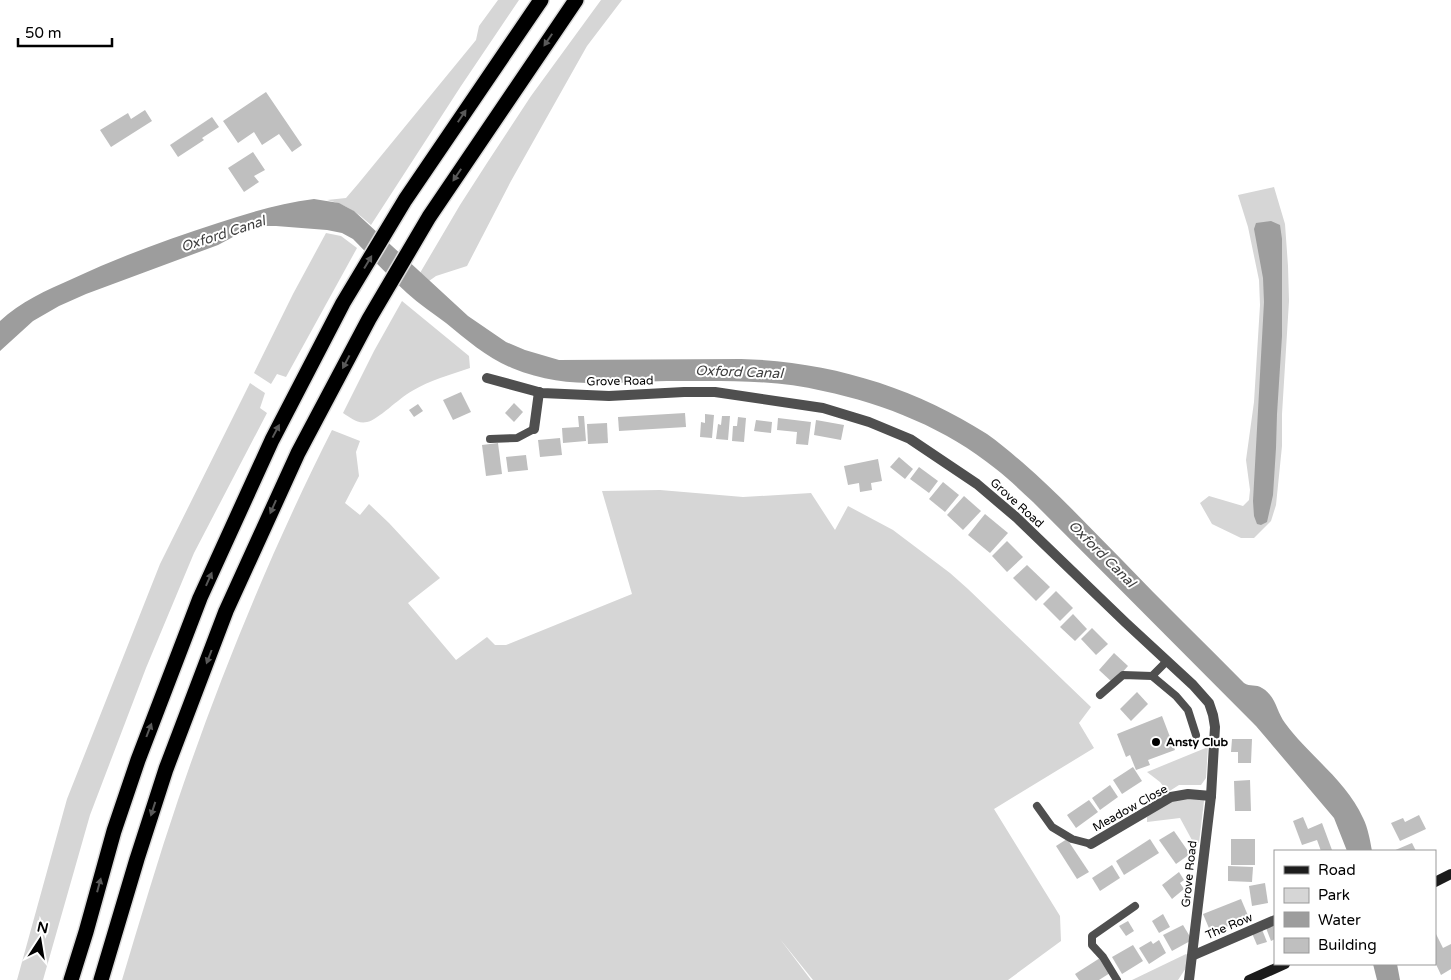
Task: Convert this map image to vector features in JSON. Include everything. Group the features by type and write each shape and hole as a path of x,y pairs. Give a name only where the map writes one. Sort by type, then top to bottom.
{"highway":[{"path":"70,980 86,932 114,831 138,760 200,598 272,440 343,303 405,200 541,0"},
{"path":"101,980 166,769 226,611 298,453 369,319 428,217 576,0"},
{"path":"76,980 86,932"}],"main road":[{"path":"1436,882 1451,874"},
{"path":"1249,980 1283,965"}],"street":[{"name":"Grove Road","path":"487,378 538,392 609,396 715,392 823,408 869,422 910,439 977,484 1017,518 1203,695 1209,703 1215,727 1211,796 1194,954 1189,980"},
{"path":"534,429 538,392"},
{"name":"Meadow Close","path":"1091,844 1171,797 1188,794 1211,796"},
{"name":"The Row","path":"1194,954 1274,920"}],"lane":[{"path":"490,439 517,438 534,429"},
{"path":"1152,676 1167,661"},
{"path":"1100,696 1123,675 1152,676 1176,696 1188,710 1196,735"},
{"path":"1037,806 1052,827 1072,839 1091,844"},
{"path":"1117,980 1103,957 1092,945 1092,936 1135,906"}],"green space":[{"path":"498,0 519,0 371,225 351,210 327,200 346,198 358,184 476,40 479,26"},
{"path":"601,0 622,0 587,46 511,181 467,266 436,276 429,281 420,273 460,205 531,96"},
{"path":"1274,187 1285,224 1288,266 1289,301 1282,414 1282,446 1276,505 1271,521 1254,538 1241,538 1212,524 1200,503 1209,496 1243,506 1249,500 1250,490 1246,460 1254,402 1260,305 1259,280 1248,227 1238,195"},
{"path":"326,233 341,236 357,248 286,377 277,374 271,384 254,373"},
{"path":"402,301 469,356 470,368 419,387 372,420 363,422 351,419 343,413"},
{"path":"250,383 265,393 260,408 267,413 194,553 146,668 90,815 43,980 17,980 67,799 160,564"},
{"path":"332,430 360,441 356,452 359,476 345,503 360,515 369,504 440,578 408,603 456,660 487,637 495,645 506,645 632,594 602,491 660,490 743,497 811,493 835,530 848,506 893,530 968,589 1091,707 1079,723 1094,748 994,809 1060,916 1061,941 1008,980 813,980 780,939 811,980 122,980 171,822 212,705 268,566"},
{"path":"1208,747 1206,778 1201,785 1179,785 1168,792 1160,782 1147,772"},
{"path":"1203,797 1199,843 1193,842 1180,818 1147,822 1147,817 1173,798"},
{"path":"1186,954 1189,956 1186,968 1178,980 1132,980"}],"water":[{"name":"Oxford Canal","path":"314,199 339,203 354,211 468,316 506,342 525,350 559,360 741,359 806,365 838,371 900,390 959,417 1000,444 1061,498 1244,683 1267,691 1285,723 1337,780 1356,804 1369,834 1372,850 1347,850 1334,818 1256,726 1015,485 957,442 936,430 892,411 846,396 785,384 726,381 589,383 570,382 532,375 503,364 486,354 421,305 353,239 342,233 327,230 276,226 262,226 246,230 218,245 86,294 59,306 33,321 0,351 0,321 25,302 44,292 108,263 181,235 289,203"},
{"path":"1271,221 1280,225 1282,239 1282,336 1273,495 1267,522 1261,525 1257,524 1254,516 1253,501 1264,302 1263,278 1254,229 1256,223"},
{"path":"1373,965 1397,965 1400,980 1377,980"}],"building":[{"path":"266,92 302,145 292,152 279,134 262,145 254,132 238,143 223,121"},
{"path":"145,110 152,121 111,147 100,130 128,113 131,119"},
{"path":"212,117 219,127 202,138 204,140 178,157 170,145"},
{"path":"253,152 265,170 254,176 259,182 244,192 228,168"},
{"path":"461,392 471,412 453,420 443,400"},
{"path":"514,403 523,412 514,422 505,413"},
{"path":"418,404 423,411 414,417 409,410"},
{"path":"685,413 686,427 619,431 618,417"},
{"path":"705,414 714,415 712,438 700,437 701,422 705,423"},
{"path":"578,416 584,416 586,441 563,443 562,428 579,427"},
{"path":"722,416 730,416 728,440 716,439 718,424 721,425"},
{"path":"738,417 746,418 744,442 732,441 733,426 737,426"},
{"path":"778,418 811,422 808,445 796,444 797,432 777,430"},
{"path":"756,420 772,422 771,433 754,431"},
{"path":"816,420 844,425 841,440 814,435"},
{"path":"607,423 608,443 588,444 587,424"},
{"path":"560,438 562,455 540,457 538,440"},
{"path":"498,443 502,474 486,476 482,445"},
{"path":"526,455 528,470 508,472 506,457"},
{"path":"899,457 913,469 905,479 890,467"},
{"path":"878,459 882,481 871,483 872,490 860,492 859,483 848,485 844,466"},
{"path":"919,467 938,481 929,493 910,479"},
{"path":"943,482 959,495 945,512 929,499"},
{"path":"964,496 981,511 963,530 947,515"},
{"path":"985,514 1008,533 990,553 968,535"},
{"path":"1007,541 1023,557 1007,572 992,556"},
{"path":"1027,565 1050,587 1036,601 1013,578"},
{"path":"1056,591 1073,608 1060,621 1043,604"},
{"path":"1073,614 1087,629 1075,641 1060,627"},
{"path":"1092,628 1108,644 1096,655 1081,639"},
{"path":"1114,653 1128,666 1113,683 1099,670"},
{"path":"1137,692 1148,704 1131,721 1120,709"},
{"path":"1162,716 1175,750 1148,760 1150,765 1136,770 1130,755 1126,757 1117,734"},
{"path":"1232,739 1252,739 1251,763 1238,763 1238,752 1231,752"},
{"path":"1133,767 1142,781 1122,794 1113,780"},
{"path":"1250,780 1251,811 1235,811 1234,781"},
{"path":"1110,785 1118,797 1100,810 1092,798"},
{"path":"1089,800 1098,812 1076,828 1067,815"},
{"path":"1419,815 1426,829 1400,841 1391,823 1403,818 1405,822"},
{"path":"1303,817 1308,829 1322,823 1332,850 1321,850 1317,840 1302,845 1293,821"},
{"path":"1174,831 1190,854 1176,864 1159,840"},
{"path":"1067,839 1089,872 1077,879 1056,846"},
{"path":"1150,839 1159,853 1124,875 1116,861"},
{"path":"1231,839 1255,839 1255,865 1231,865"},
{"path":"1412,843 1416,850 1395,850"},
{"path":"1112,865 1120,878 1100,891 1092,878"},
{"path":"1228,866 1253,867 1252,882 1228,881"},
{"path":"1179,872 1184,880 1180,883 1184,889 1172,899 1162,885"},
{"path":"1265,883 1268,903 1252,906 1249,886"},
{"path":"1241,899 1249,918 1211,933 1203,914"},
{"path":"1163,914 1170,927 1159,933 1152,921"},
{"path":"1128,921 1134,931 1126,936 1119,926"},
{"path":"1274,924 1274,940 1271,941 1266,928"},
{"path":"1183,925 1192,940 1172,951 1163,935"},
{"path":"1261,927 1267,942 1257,945 1251,931"},
{"path":"1436,934 1443,948 1451,944 1451,969 1441,975 1436,964"},
{"path":"1159,940 1166,953 1149,964 1139,948 1151,941 1153,944"},
{"path":"1133,945 1143,961 1122,974 1112,957"},
{"path":"1100,958 1110,973 1099,980 1079,980 1075,974"}],"place":[{"name":"Ansty Club","path":"1156,742"}]}
